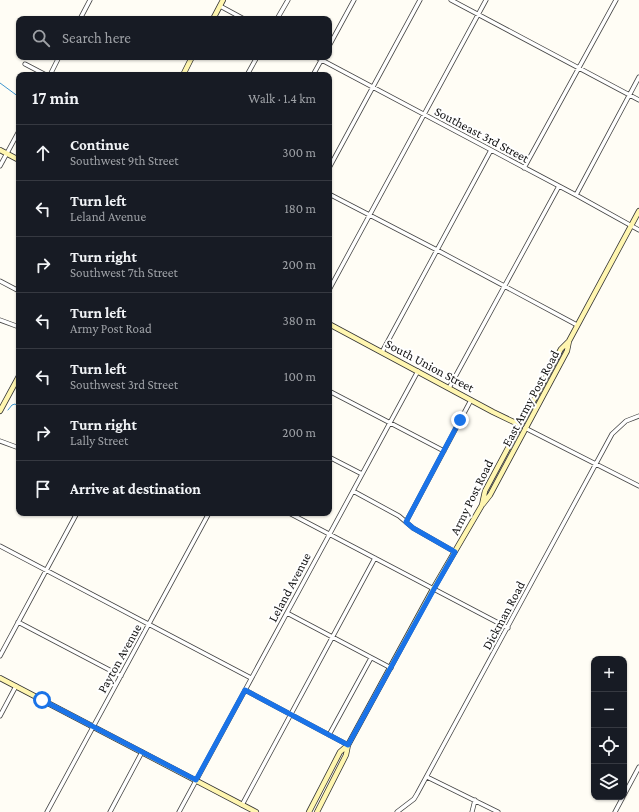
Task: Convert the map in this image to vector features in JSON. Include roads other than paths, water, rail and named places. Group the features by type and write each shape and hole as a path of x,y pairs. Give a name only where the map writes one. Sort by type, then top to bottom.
{"main road":[{"path":"215,16 223,0"},
{"path":"184,72 190,60"},
{"path":"0,150 16,158"},
{"name":"East Army Post Road","path":"520,425 561,349 568,341 577,325 639,210"},
{"name":"South Union Street","path":"332,326 520,425"},
{"name":"East Army Post Road","path":"482,505 490,495 567,352 568,341"},
{"path":"0,411 16,382"},
{"name":"Army Post Road","path":"317,812 346,755 348,745 482,505 485,491 520,425"},
{"path":"0,678 256,812"},
{"name":"Army Post Road","path":"309,812 340,752 348,745"}],"street":[{"path":"82,16 90,0"},
{"path":"279,16 288,0"},
{"path":"332,40 354,0"},
{"path":"332,162 420,0"},
{"path":"451,0 639,100"},
{"path":"332,285 486,0"},
{"path":"524,168 616,0"},
{"path":"220,6 238,16"},
{"path":"52,72 58,60"},
{"path":"249,72 255,60"},
{"path":"316,72 322,60"},
{"name":"Southeast 3rd Street","path":"324,60 639,230"},
{"path":"25,64 40,72"},
{"path":"576,195 639,77"},
{"path":"0,166 16,137"},
{"path":"382,352 491,150"},
{"path":"449,388 559,186"},
{"path":"332,196 577,325"},
{"path":"0,281 16,289"},
{"path":"0,320 16,326"},
{"name":"Leland Avenue","path":"179,812 418,371"},
{"path":"332,393 444,451"},
{"path":"406,522 471,400"},
{"name":"Dickman Road","path":"396,812 414,799 427,777 612,434 626,421 639,416"},
{"path":"520,425 639,486"},
{"path":"0,441 16,447"},
{"path":"332,459 362,474"},
{"path":"352,491 399,516 413,528 455,552"},
{"path":"0,656 75,516"},
{"name":"Payton Avenue","path":"47,812 207,516"},
{"path":"295,516 508,628"},
{"path":"0,546 252,678"},
{"path":"242,805 375,558"},
{"path":"287,613 391,668"},
{"path":"18,622 121,676"},
{"path":"329,735 371,658"},
{"path":"0,716 16,686"},
{"path":"245,690 348,745"},
{"path":"110,812 142,752"},
{"path":"627,790 639,767"},
{"path":"427,777 498,812"},
{"path":"472,812 475,800"},
{"path":"615,812 622,800"}],"waterway":[{"path":"0,83 16,95"},
{"path":"8,410 12,405 16,405"}]}
